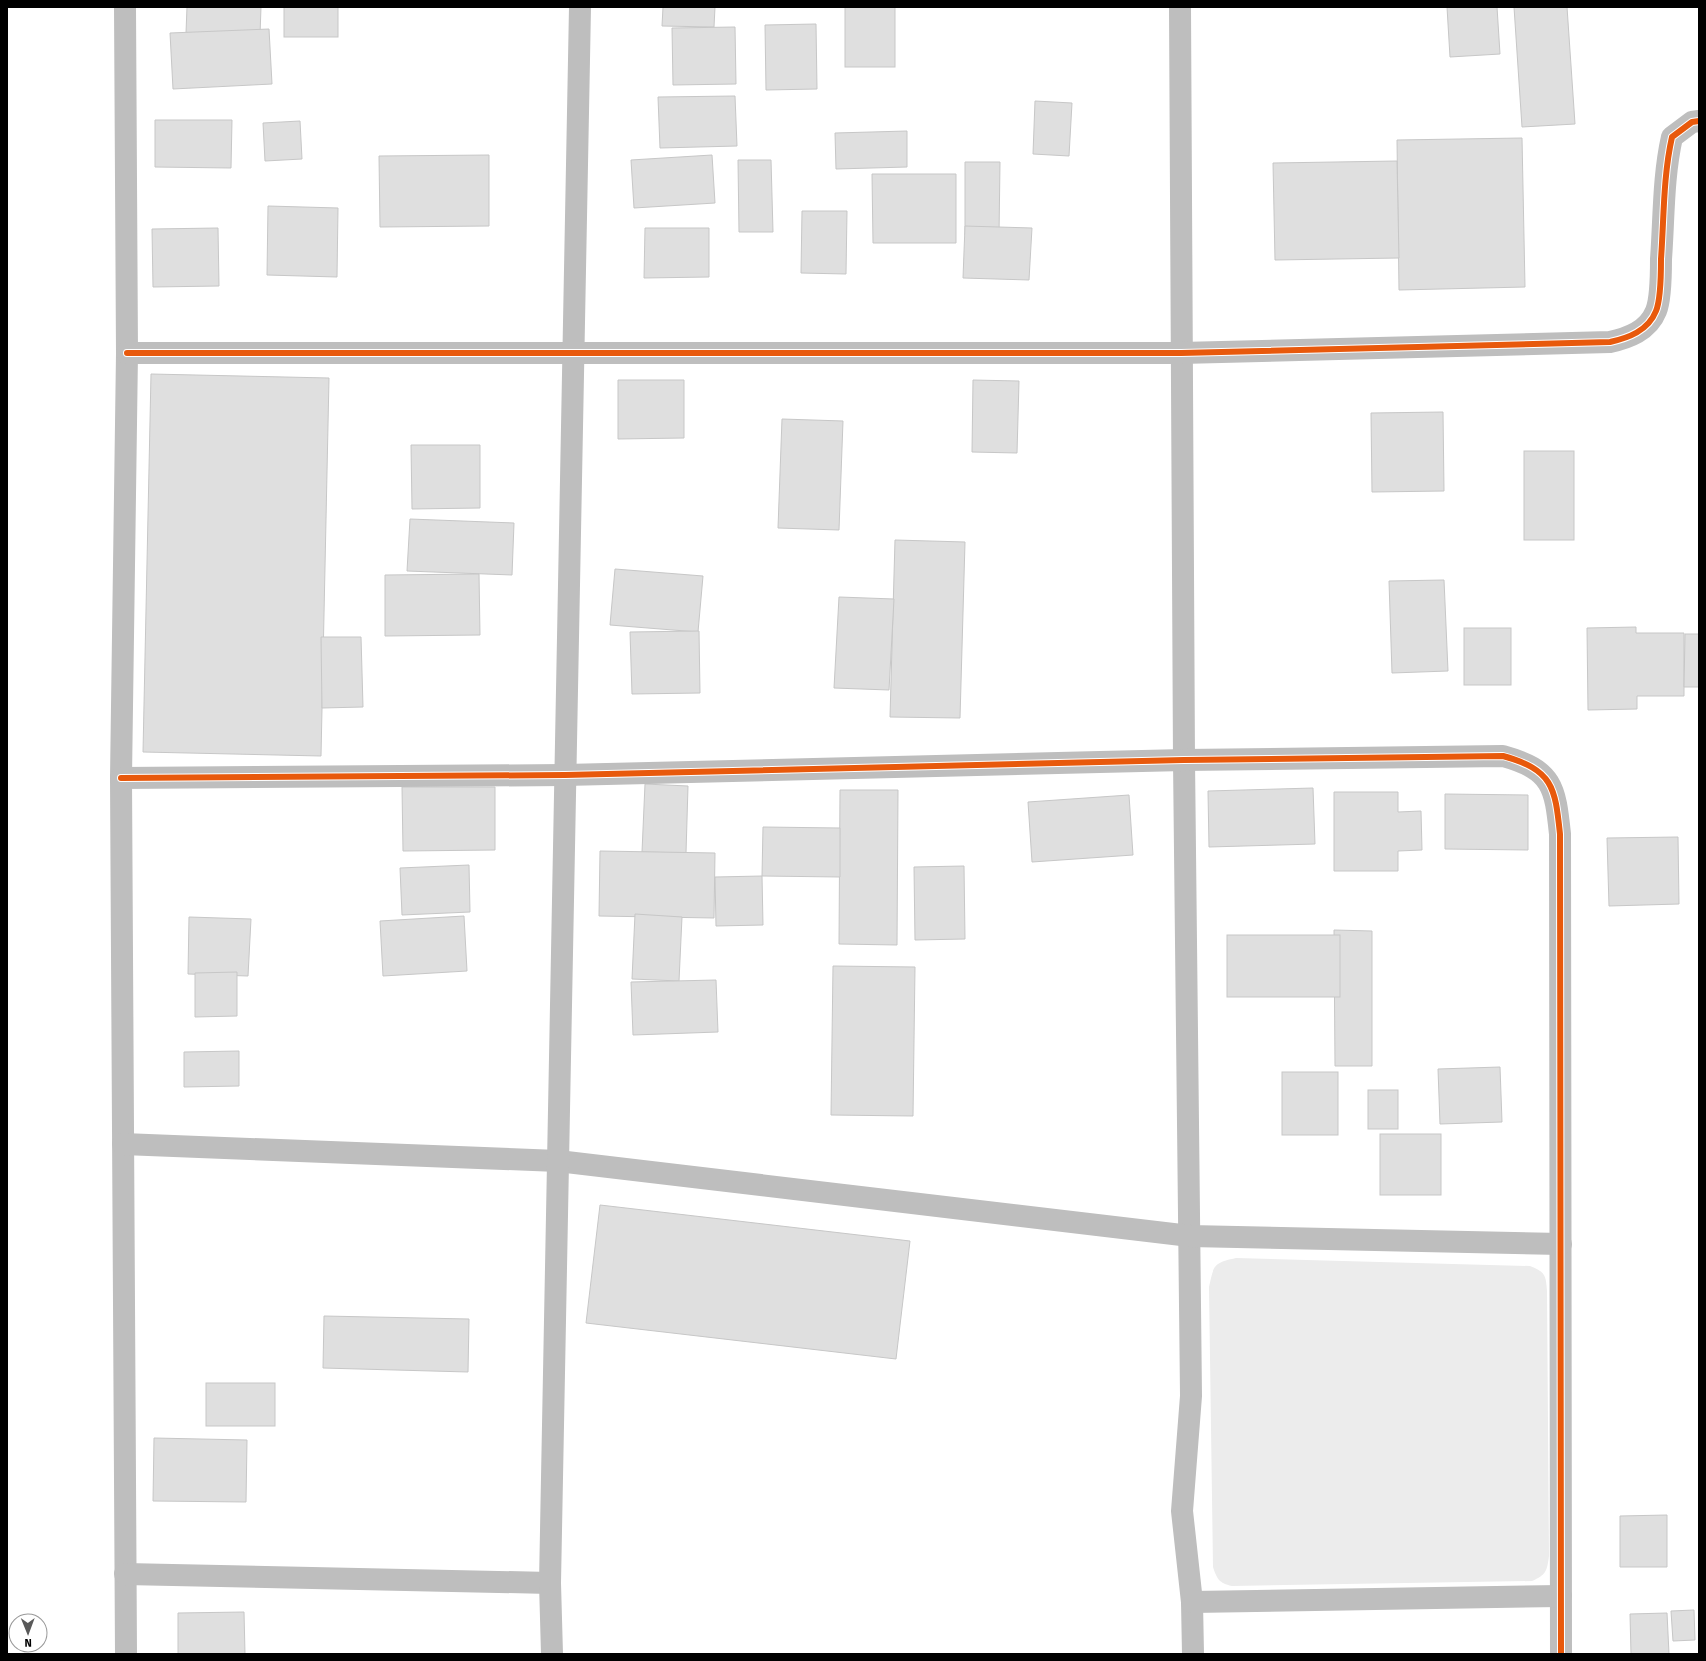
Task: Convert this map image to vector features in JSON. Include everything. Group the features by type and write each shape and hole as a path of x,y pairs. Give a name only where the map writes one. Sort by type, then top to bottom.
{"street":[{"path":"125,7 127,353 121,778 126,1654"},
{"path":"552,1654 550,1582 580,7"},
{"path":"1180,7 1184,760 1191,1396 1182,1511 1192,1602 1193,1654"},
{"path":"127,353 1182,353 1610,342 1628,338 1643,329 1656,311 1660,288 1666,162 1672,137 1692,122 1699,121"},
{"path":"121,778 565,775 1184,760 1503,756 1522,761 1545,778 1553,789 1560,834 1562,1244 1561,1654"},
{"path":"122,1144 558,1161 1190,1236 1562,1244"},
{"path":"125,1574 550,1582"},
{"path":"1192,1602 1561,1596"}],"shaded area":[{"path":"1236,1258 1530,1266 1542,1272 1546,1281 1547,1291 1549,1556 1545,1572 1540,1577 1532,1581 1232,1586 1219,1580 1213,1567 1209,1287 1212,1274 1216,1266"}],"building":[{"path":"187,7 261,7 260,35 186,33"},
{"path":"284,7 338,7 338,37 284,37"},
{"path":"663,7 715,7 714,27 662,26"},
{"path":"845,7 895,7 895,67 845,67"},
{"path":"1447,7 1497,7 1500,54 1450,57"},
{"path":"1514,7 1567,7 1575,124 1522,127"},
{"path":"816,24 817,89 766,90 765,25"},
{"path":"735,27 736,84 673,85 672,28"},
{"path":"269,29 272,84 173,89 170,33"},
{"path":"735,96 737,146 660,148 658,97"},
{"path":"1035,101 1072,103 1069,156 1033,154"},
{"path":"155,120 232,120 231,168 155,167"},
{"path":"300,121 302,159 265,161 263,123"},
{"path":"907,131 907,167 836,169 835,133"},
{"path":"1522,138 1525,287 1399,290 1397,140"},
{"path":"489,155 489,226 380,227 379,156"},
{"path":"712,155 715,203 634,208 631,160"},
{"path":"738,160 771,160 773,232 739,232"},
{"path":"1397,161 1399,258 1275,260 1273,163"},
{"path":"965,162 1000,162 999,235 965,235"},
{"path":"872,174 956,174 956,243 873,243"},
{"path":"268,206 338,208 337,277 267,275"},
{"path":"802,211 847,211 846,274 801,273"},
{"path":"965,226 1032,228 1029,280 963,278"},
{"path":"218,228 219,286 153,287 152,229"},
{"path":"645,228 709,228 709,277 644,278"},
{"path":"151,374 329,378 321,756 143,752"},
{"path":"618,380 684,380 684,438 618,439"},
{"path":"973,380 1019,381 1017,453 972,452"},
{"path":"1443,412 1444,491 1372,492 1371,413"},
{"path":"782,419 843,421 839,530 778,528"},
{"path":"411,445 480,445 480,508 412,509"},
{"path":"1524,451 1574,451 1574,540 1524,540"},
{"path":"410,519 514,523 512,575 407,571"},
{"path":"895,540 965,542 960,718 890,717"},
{"path":"615,569 703,576 698,632 610,625"},
{"path":"479,574 480,635 385,636 385,575"},
{"path":"1444,580 1448,671 1392,673 1389,581"},
{"path":"839,597 894,599 889,690 834,688"},
{"path":"1636,627 1636,633 1684,633 1684,696 1637,696 1637,709 1588,710 1587,628"},
{"path":"1464,628 1511,628 1511,685 1464,685"},
{"path":"699,631 700,693 632,694 630,632"},
{"path":"1685,634 1699,634 1699,687 1684,687"},
{"path":"321,637 361,637 363,707 322,708"},
{"path":"645,784 688,786 686,853 642,852"},
{"path":"402,787 495,787 495,850 403,851"},
{"path":"1313,788 1315,844 1209,847 1208,791"},
{"path":"840,790 898,790 897,945 839,944"},
{"path":"1334,792 1398,792 1398,812 1421,811 1422,850 1398,851 1398,871 1334,871"},
{"path":"1445,794 1528,795 1528,850 1445,849"},
{"path":"1129,795 1133,855 1032,862 1028,802"},
{"path":"763,827 840,828 840,877 762,876"},
{"path":"1678,837 1679,904 1609,906 1607,838"},
{"path":"600,851 715,853 714,918 599,916"},
{"path":"469,865 470,912 402,915 400,868"},
{"path":"964,866 965,939 915,940 914,867"},
{"path":"762,876 763,925 716,926 715,877"},
{"path":"635,914 682,917 679,981 632,979"},
{"path":"464,916 467,971 383,976 380,921"},
{"path":"189,917 251,919 248,976 188,974"},
{"path":"1334,930 1372,931 1372,1066 1335,1066"},
{"path":"1227,935 1340,935 1340,997 1227,997"},
{"path":"833,966 915,967 913,1116 831,1115"},
{"path":"237,972 237,1016 195,1017 195,973"},
{"path":"716,980 718,1032 633,1035 631,982"},
{"path":"239,1051 239,1086 184,1087 184,1052"},
{"path":"1500,1067 1502,1122 1440,1124 1438,1069"},
{"path":"1282,1072 1338,1072 1338,1135 1282,1135"},
{"path":"1368,1090 1398,1090 1398,1129 1368,1129"},
{"path":"1380,1134 1441,1134 1441,1195 1380,1195"},
{"path":"600,1205 910,1241 896,1359 586,1323"},
{"path":"324,1316 469,1319 468,1372 323,1368"},
{"path":"206,1383 275,1383 275,1426 206,1426"},
{"path":"154,1438 247,1440 246,1502 153,1501"},
{"path":"1667,1515 1667,1567 1620,1567 1620,1516"},
{"path":"1694,1610 1695,1640 1673,1641 1671,1611"},
{"path":"244,1612 245,1654 178,1654 178,1613"},
{"path":"1667,1613 1669,1654 1631,1654 1630,1614"}],"cycle path":[{"path":"127,353 1181,353 1610,342 1630,336 1643,329 1656,311 1659,300 1660,286 1665,183 1672,137 1692,122 1699,121"},
{"path":"121,778 565,775 1184,760 1503,756 1520,761 1532,767 1542,774 1553,792 1560,834 1561,1654"}]}
